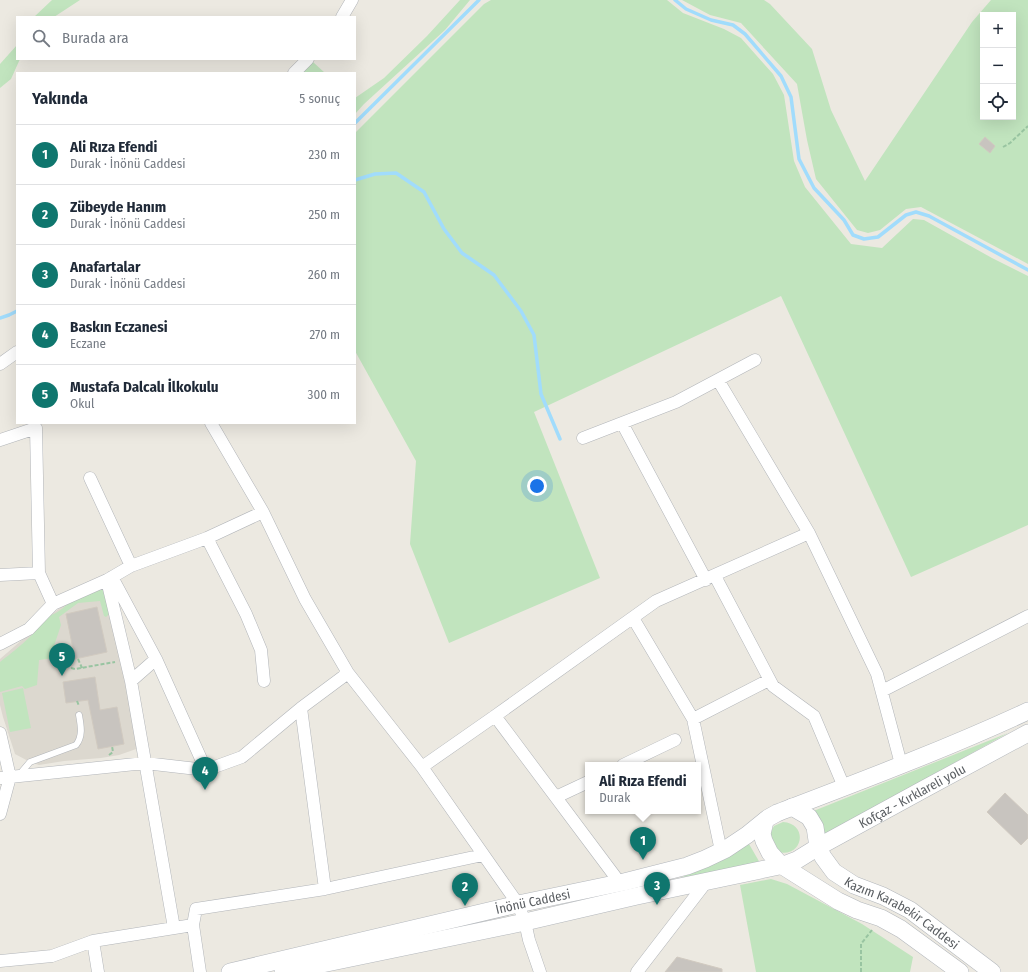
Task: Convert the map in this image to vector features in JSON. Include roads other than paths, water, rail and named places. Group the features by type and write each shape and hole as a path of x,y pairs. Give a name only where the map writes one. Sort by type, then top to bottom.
{"main road":[{"name":"İnönü Caddesi","path":"230,972 687,866 721,851 778,814 992,728 1028,711"},
{"name":"Kofçaz - Kırklareli yolu","path":"789,863 1028,733"},
{"path":"789,863 770,852 762,834 778,814 809,817 814,827 818,847"},
{"name":"Kazım Karabekir Caddesi","path":"818,847 822,857 834,872 842,878 854,885 883,896 910,910 992,972"},
{"name":"İnönü Caddesi","path":"284,972 525,922 789,863"},
{"name":"Kazım Karabekir Caddesi","path":"789,863 838,901 857,910 881,918 901,929 960,972"}],"street":[{"path":"343,16 352,0"},
{"path":"295,72 307,60"},
{"path":"0,364 16,353"},
{"path":"583,438 676,402 755,360"},
{"path":"718,380 809,533 877,674 901,764"},
{"path":"622,423 769,680 773,686 814,716 844,787"},
{"path":"212,424 263,512 305,599 348,673 422,767 518,904 525,922 528,940 540,972"},
{"path":"0,440 36,428 39,573 53,604"},
{"path":"90,478 131,566"},
{"path":"0,644 29,629 53,604 110,579 131,566 207,538 263,512"},
{"path":"422,767 656,601 809,533"},
{"path":"207,538 246,614 261,650 264,682"},
{"path":"0,575 39,573"},
{"path":"110,579 156,659 206,770"},
{"path":"110,579 131,681 174,928"},
{"path":"882,691 1028,616"},
{"path":"633,618 693,719 721,851"},
{"path":"131,681 156,659"},
{"path":"9,777 146,763 206,770 242,757 301,708 348,673"},
{"path":"693,719 769,680"},
{"path":"301,708 325,888"},
{"path":"495,716 620,882"},
{"path":"0,733 9,777 0,814"},
{"path":"629,762 674,740"},
{"path":"556,797 585,783"},
{"path":"200,972 193,925 196,909 325,888 483,854"},
{"path":"637,972 707,881"},
{"path":"0,961 52,956 93,941 193,925"},
{"path":"93,941 98,972"}],"lane":[{"path":"9,777 30,762 76,745 81,735 79,715"}],"waterway":[{"path":"356,122 479,0"},
{"path":"675,0 686,9 711,20 733,25 745,34 781,76 791,97 799,159 814,188 844,220 853,235 864,239 878,237 906,215 916,212 929,216 1028,270"},
{"path":"356,180 375,174 396,173 424,192 444,229 462,253 494,275 521,311 534,335 541,394 560,439"},
{"path":"0,318 16,312"}],"place":[{"name":"Mustafa Dalcalı İlkokulu","path":"62,676"},
{"name":"Baskın Eczanesi","path":"205,790"},
{"name":"Ali Rıza Efendi","path":"643,860"},
{"name":"Anafartalar","path":"657,905"},
{"name":"Zübeyde Hanım","path":"465,906"}]}
